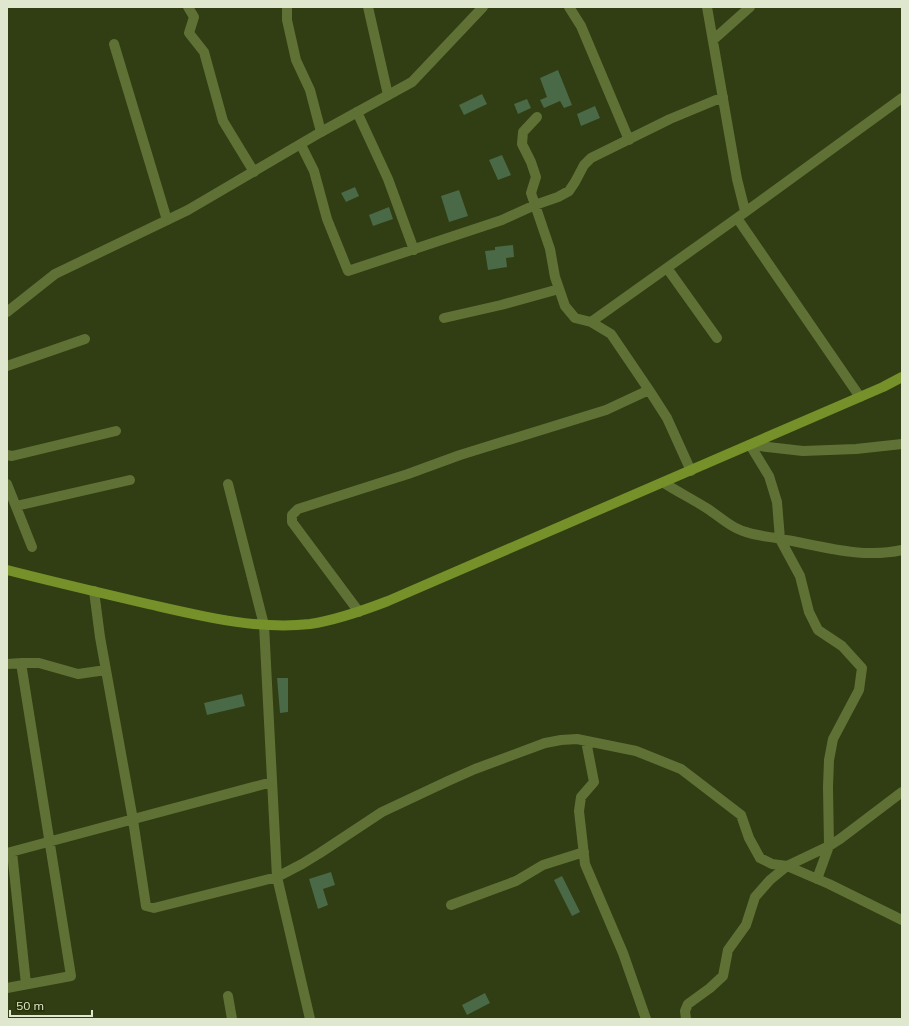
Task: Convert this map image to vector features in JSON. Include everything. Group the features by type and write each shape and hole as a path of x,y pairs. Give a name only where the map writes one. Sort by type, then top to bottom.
{"main road":[{"path":"7,570 194,614 239,622 264,625 286,625 310,624 334,620 359,612 664,483 902,377"}],"street":[{"path":"188,7 194,17 189,33 204,52 223,121 254,172"},
{"path":"287,7 287,20 296,60 310,90 321,132"},
{"path":"368,7 388,95"},
{"path":"7,312 55,274 188,210 321,132 412,82 483,7"},
{"path":"569,7 581,26 629,140"},
{"path":"707,7 737,179 745,211"},
{"path":"712,40 750,7"},
{"path":"114,44 167,220"},
{"path":"301,145 314,171 327,219 348,271 502,220 535,205 558,198 569,191 584,165 591,158 670,118 723,97"},
{"path":"591,322 902,98"},
{"path":"357,112 388,179 414,250"},
{"path":"537,117 523,132 522,144 531,162 536,177 530,193 550,249 555,277 565,306 575,318 591,322 611,334 650,390 667,418 691,471"},
{"path":"737,218 860,397"},
{"path":"667,268 717,338"},
{"path":"444,318 501,305 559,289"},
{"path":"7,366 85,339"},
{"path":"359,612 292,522 292,514 298,509 401,477 460,455 606,410 650,390"},
{"path":"7,455 12,456 116,432"},
{"path":"750,445 803,451 856,450 902,444"},
{"path":"750,445 769,476 777,502 780,538 800,576 808,612 818,630 842,646 862,668 859,690 833,739 830,753 828,786 829,846 817,879"},
{"path":"16,506 130,480"},
{"path":"664,483 709,510 734,528 762,536 780,538 835,550 862,554 902,550"},
{"path":"7,484 32,547"},
{"path":"228,484 264,625 277,876 310,1019"},
{"path":"94,591 100,637 133,820 146,906 154,908 277,876 320,854 382,812 455,778 545,743 577,739 636,751 680,769 741,815 749,838 760,858 772,864 787,866 817,879 902,920"},
{"path":"7,664 21,662 39,663 78,674 106,670"},
{"path":"7,988 71,976 21,662"},
{"path":"586,741 594,782 581,797 579,812 585,864 622,953 646,1019"},
{"path":"26,984 10,853 272,782"},
{"path":"686,1019 685,1011 688,1004 710,988 723,976 728,950 746,924 755,896 770,880 787,866 829,846 902,792"},
{"path":"451,905 516,881 543,865 584,852"},
{"path":"228,996 232,1019"}],"building":[{"path":"558,70 572,105 564,108 560,101 544,108 540,100 547,97 540,78"},
{"path":"482,94 487,104 464,115 459,105"},
{"path":"527,99 531,108 518,114 514,104"},
{"path":"595,106 600,118 581,126 577,114"},
{"path":"502,155 511,175 498,180 489,160"},
{"path":"355,187 359,196 346,202 341,193"},
{"path":"459,190 468,216 449,222 441,196"},
{"path":"389,207 393,219 373,226 369,215"},
{"path":"513,245 514,257 506,258 507,267 488,270 485,251 495,250 495,247"},
{"path":"277,678 288,678 288,712 280,713"},
{"path":"242,694 245,706 207,715 204,703"},
{"path":"331,872 335,885 323,889 328,905 318,909 309,879"},
{"path":"562,876 580,912 572,916 554,880"},
{"path":"485,993 490,1003 467,1015 462,1005"}]}
